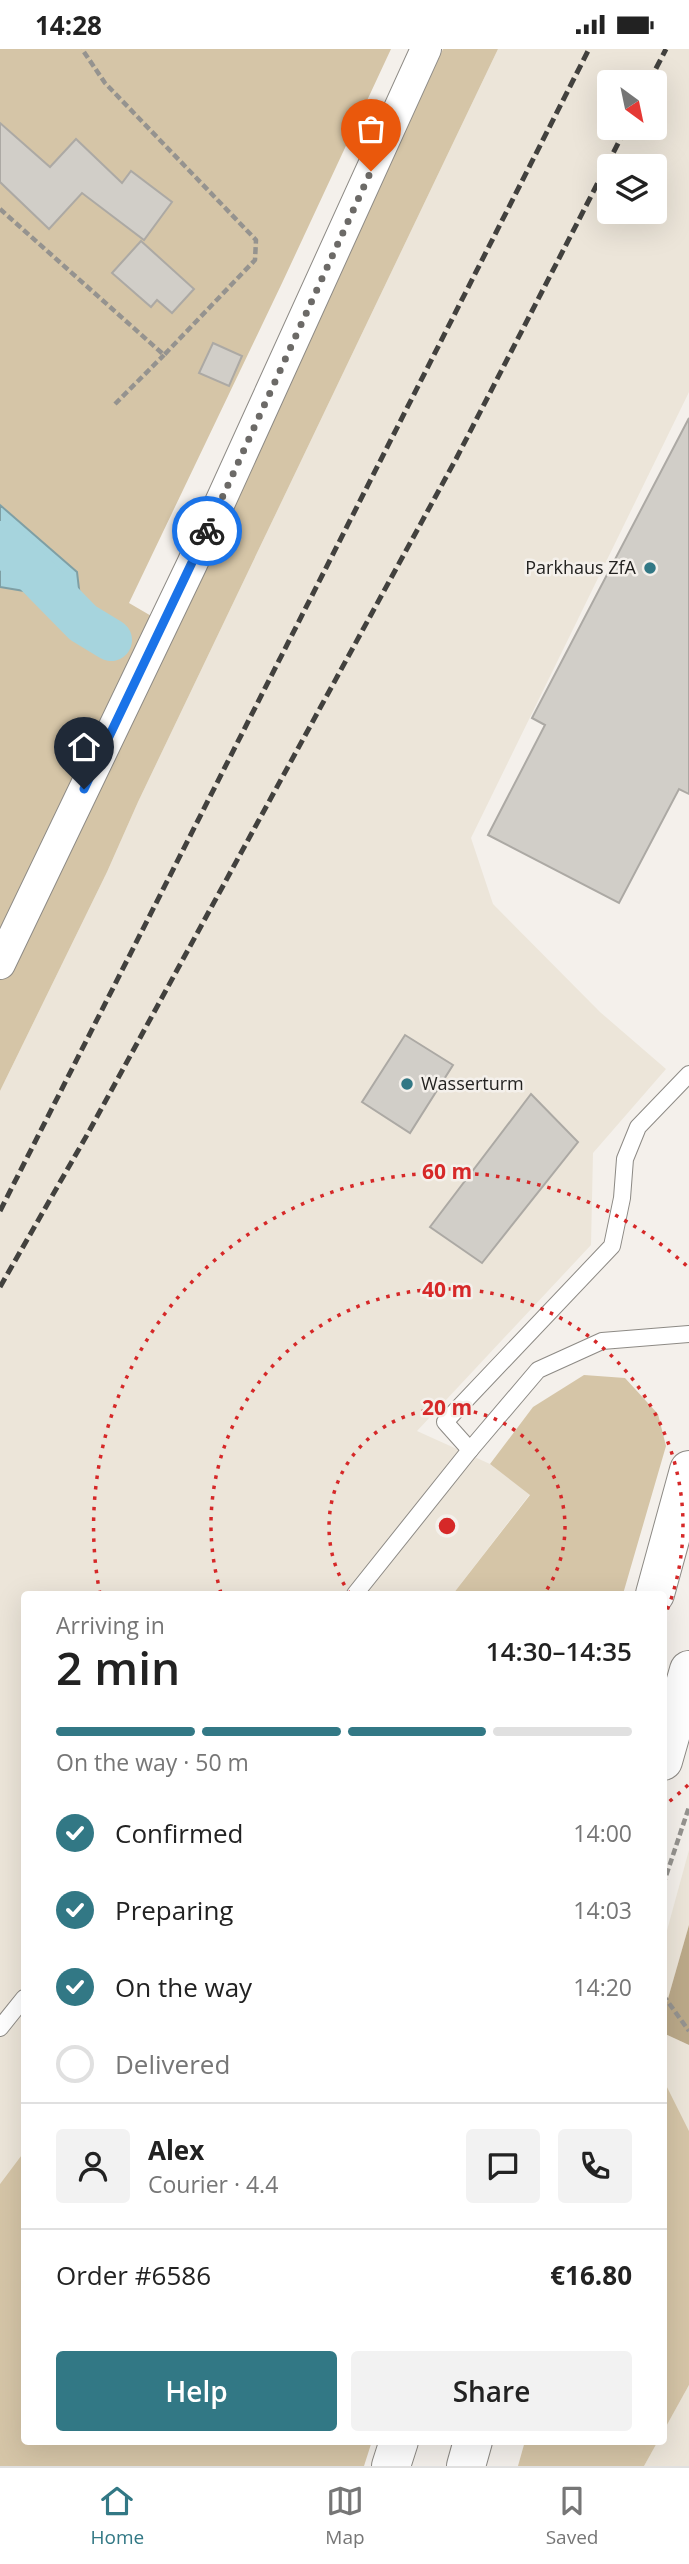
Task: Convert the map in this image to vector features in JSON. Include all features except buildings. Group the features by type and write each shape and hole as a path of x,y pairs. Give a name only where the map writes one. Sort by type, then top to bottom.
{"main road":[{"path":"656,1591 689,1470"},
{"path":"667,1747 689,1670"},
{"path":"391,2466 398,2445"},
{"path":"466,2466 472,2445"}],"street":[{"path":"0,964 192,563 426,49"}],"lane":[{"path":"470,1450 445,1422 612,1246 622,1198 625,1159 638,1127 689,1074"},
{"path":"357,1591 538,1370 602,1341 689,1333"},
{"path":"0,2028 21,2002"}],"path":[{"path":"82,49 105,83 257,240 255,260 115,404"},
{"path":"0,209 164,355"},
{"path":"667,1873 689,1807"},
{"path":"667,2001 689,2031"}],"shaded area":[{"path":"0,49 391,49 129,603 177,631 443,49 498,49 107,872 0,1091 0,587 24,591 63,628 83,623 76,572 0,504"},
{"path":"498,49 689,49 689,392 471,838 493,904 600,1012 666,1069 593,1153 591,1245 417,1431 490,1464 530,1494 455,1591 21,1591 21,2156 0,2184 0,1091 107,872"},
{"path":"584,1375 625,1378 658,1414 666,1446 624,1591 455,1591 530,1495 490,1464 533,1407"},
{"path":"689,1850 689,1925 667,2002 667,1930"},
{"path":"689,1925 689,2045 667,2035 667,2002"},
{"path":"667,2035 689,2045 689,2131 667,2087"},
{"path":"667,2087 689,2131 689,2385 667,2425"},
{"path":"21,2156 21,2445 371,2445 364,2466 0,2466 0,2184"},
{"path":"689,2385 689,2466 644,2466 656,2445 667,2445 667,2425"},
{"path":"524,2445 656,2445 644,2466 518,2466"}],"water":[{"path":"0,505 77,572 83,623 63,628 24,591 0,587"}],"waterway":[{"path":"0,542 83,623 111,640"}],"railway":[{"path":"0,1211 589,49"},
{"path":"655,70 666,49"},
{"path":"0,1287 87,1135 456,459 620,140"}],"way so far":[{"path":"207,531 371,171"}],"place":[{"name":"Parkhaus ZfA","path":"650,568"},
{"name":"Wasserturm","path":"407,1084"}],"route":[{"path":"84,789 207,531"}]}
